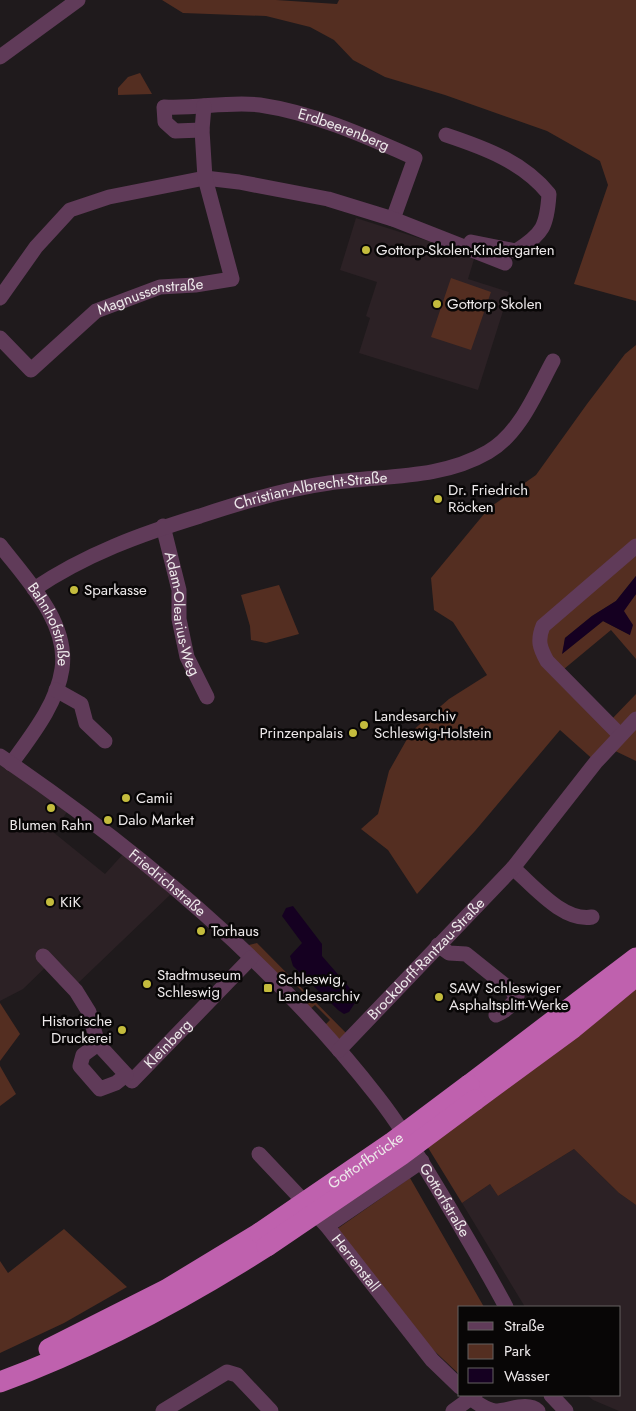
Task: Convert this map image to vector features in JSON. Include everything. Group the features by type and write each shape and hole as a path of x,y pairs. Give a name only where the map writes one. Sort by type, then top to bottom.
{"highway":[{"path":"516,1070 633,964"},
{"path":"472,1093 633,964"},
{"path":"472,1093 551,1051 613,1006 636,994"},
{"name":"Gottorfbrücke","path":"264,1240 394,1160 472,1093"},
{"path":"0,1370 29,1359 123,1313 264,1240"},
{"path":"0,1382 85,1349 131,1326 213,1280 264,1240"}],"street":[{"path":"0,57 78,0"},
{"name":"Erdbeerenberg","path":"202,130 175,131 165,122 164,107 259,105 317,118 358,133 415,158 393,219"},
{"path":"204,106 202,130 205,178"},
{"path":"446,135 483,147 513,163 536,177 549,194 548,215 536,238 516,251 462,240 455,243"},
{"path":"0,298 36,247 70,210 109,197 205,178 239,182 328,199 393,219 505,263"},
{"name":"Magnussenstraße","path":"0,338 31,370 96,311 160,287 195,285 232,279 205,178"},
{"name":"Christian-Albrecht-Straße","path":"34,589 92,555 163,526 275,493 328,483 451,469 489,452 504,440 516,426 553,361"},
{"name":"Adam-Olearius-Weg","path":"163,526 179,590 179,619 186,657 207,697"},
{"name":"Bahnhofstraße","path":"0,545 34,589 54,622 61,643 62,670 56,690 35,731 6,760"},
{"path":"620,736 547,661 540,648 538,637 543,626 636,546"},
{"path":"56,690 81,704 86,724 105,742"},
{"name":"Brockdorff-Rantzau-Straße","path":"339,1050 513,868 596,762 636,719"},
{"name":"Friedrichstraße","path":"6,760 69,804 216,923 339,1050 378,1097"},
{"path":"513,868 565,913 576,918 592,917"},
{"path":"438,945 449,954 466,954 512,990 516,996 513,1004 496,1015"},
{"path":"43,956 80,998 89,1012 98,1044"},
{"name":"Kleinberg","path":"126,1075 116,1083 100,1089 80,1066 83,1055 98,1044 132,1081 251,958"},
{"name":"Gottorfstraße","path":"378,1097 422,1161 505,1306"},
{"path":"259,1154 327,1226"},
{"name":"Herrenstall","path":"422,1161 327,1226 432,1360 458,1385"},
{"path":"163,1411 227,1372 237,1375 271,1411"},
{"path":"453,1411 466,1396"},
{"name":"Herrenstall","path":"471,1396 496,1411 527,1407 534,1407 538,1411"},
{"path":"552,1396 566,1411"}],"shaded area":[{"name":"Gottorp Skolen","path":"356,218 475,256 468,279 509,292 478,390 359,353 370,318 366,316 377,282 340,270"},
{"path":"0,760 67,812 53,832 105,874 124,853 171,894 74,987 51,962 23,989 0,1001"},
{"path":"574,1149 619,1193 636,1205 636,1411 619,1411 588,1396 621,1396 621,1306 524,1306 462,1203 490,1184 498,1196"}],"green space":[{"path":"162,0 276,0 337,4 339,0 636,0 636,301 574,284 608,185 600,161 547,131 445,95 385,77 353,60 334,40 310,27 266,16 183,13"},
{"path":"140,73 152,94 118,95 118,88 128,77"},
{"path":"451,278 491,292 471,350 431,337"},
{"path":"636,345 636,576 616,601 592,616 565,638 563,653 603,621 630,635 623,611 636,594 636,659 611,630 564,669 610,721 636,694 636,761 609,748 597,763 560,730 475,831 417,894 388,850 361,829 378,814 389,771 411,732 449,699 487,675 453,622 434,610 431,578 489,508 536,475 625,354"},
{"path":"279,585 299,634 266,643 251,640 250,626 241,595"},
{"path":"257,943 349,1036 340,1043 324,1026 330,1020 315,1005 309,1010 299,1001 305,994 290,979 284,985 245,946"},
{"path":"636,964 636,1205 619,1193 574,1149 498,1196 490,1184 462,1203 427,1146 609,1012"},
{"path":"0,1003 20,1034 0,1061"},
{"path":"0,1066 16,1094 0,1106"},
{"path":"410,1178 483,1306 458,1306 458,1373 412,1330 337,1229"},
{"path":"64,1229 127,1287 64,1323 0,1353 0,1261 8,1273"}],"water":[{"path":"636,576 636,594 624,611 633,625 630,635 603,621 562,654 565,638 592,616 616,601"},
{"path":"293,906 322,944 322,956 355,994 357,1000 349,1012 344,1014 338,1010 293,966 290,956 302,943 282,916 286,908"}],"place":[{"name":"Gottorp-Skolen-Kindergarten","path":"366,250"},
{"name":"Gottorp Skolen","path":"437,304"},
{"name":"Dr. Friedrich Röcken","path":"438,499"},
{"name":"Sparkasse","path":"74,590"},
{"name":"Landesarchiv Schleswig-Holstein","path":"364,725"},
{"name":"Prinzenpalais","path":"353,733"},
{"name":"Camii","path":"126,798"},
{"name":"Blumen Rahn","path":"51,808"},
{"name":"Dalo Market","path":"108,820"},
{"name":"KiK","path":"50,902"},
{"name":"Torhaus","path":"201,931"},
{"name":"Stadtmuseum Schleswig","path":"147,984"},
{"name":"Schleswig, Landesarchiv","path":"268,988"},
{"name":"SAW Schleswiger Asphaltsplitt-Werke","path":"439,997"},
{"name":"Historische Druckerei","path":"122,1030"}]}
